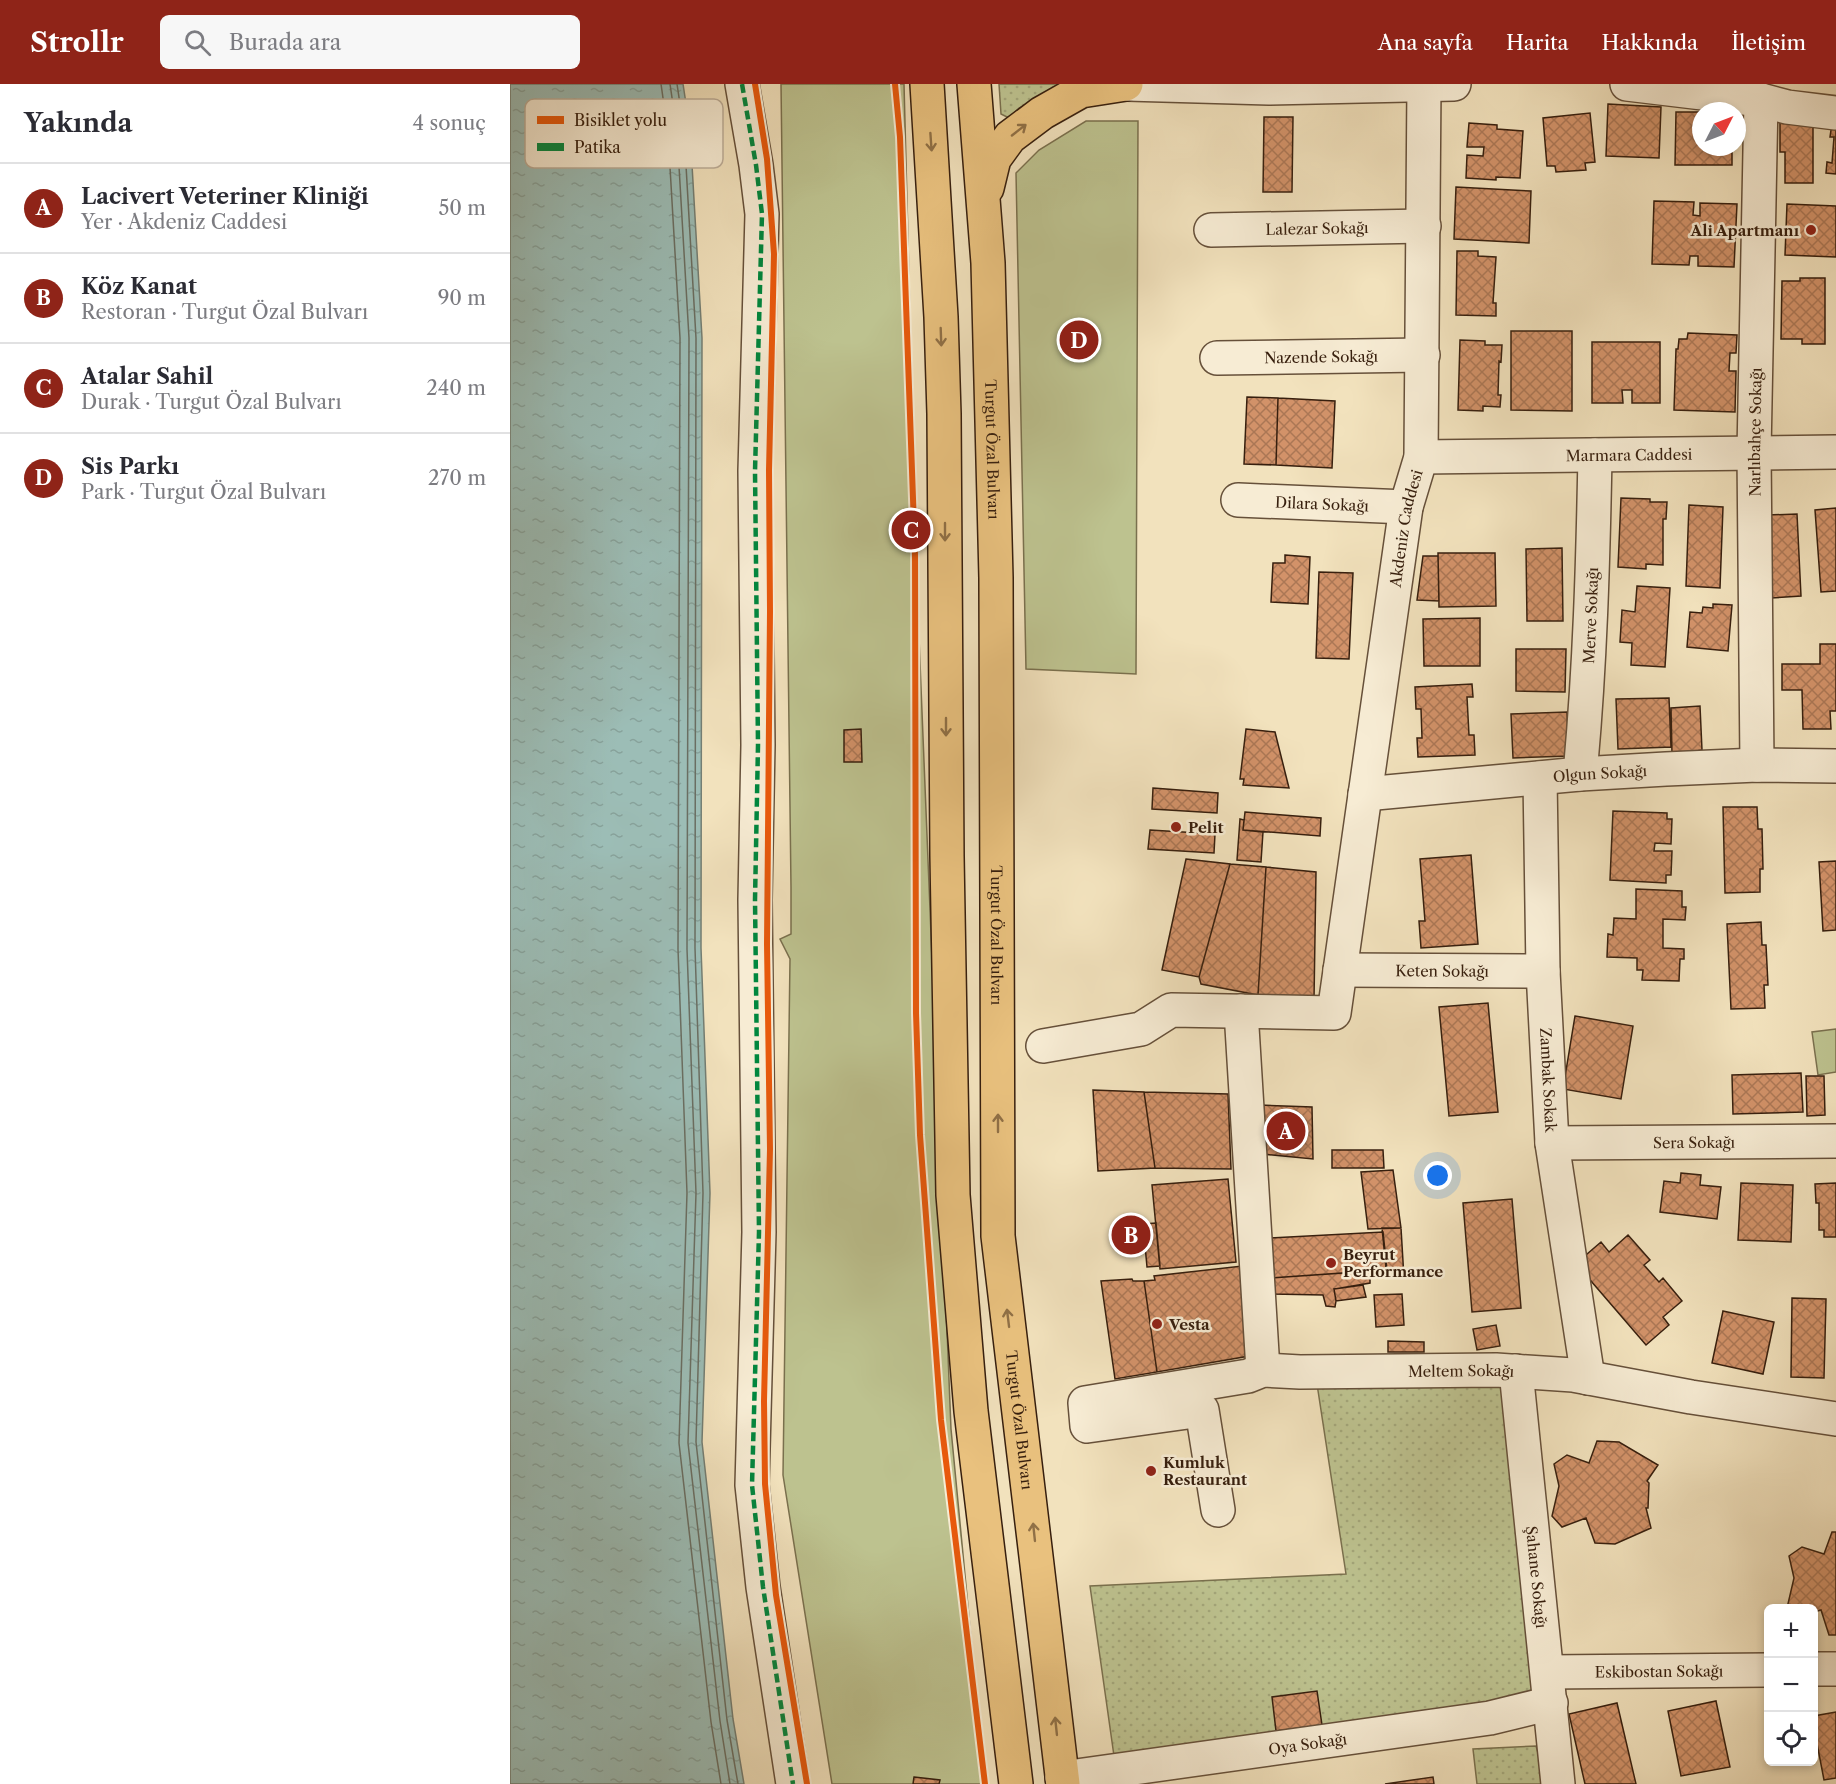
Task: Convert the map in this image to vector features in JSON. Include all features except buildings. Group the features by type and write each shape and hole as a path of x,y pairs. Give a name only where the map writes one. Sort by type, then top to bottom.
{"highway":[{"path":"927,84 944,414 947,844 953,1195 971,1411 1016,1784"},
{"name":"Turgut Özal Bulvarı","path":"974,84 988,263 996,578 998,1236 1062,1781"},
{"path":"984,199 994,159 1010,137 1042,113 1081,91 1126,84"}],"street":[{"path":"742,84 762,214 755,471 758,734 755,900 759,1232 752,1485 763,1587 793,1784"},
{"path":"1126,84 1269,88 1434,85"},
{"path":"1627,84 1778,97 1836,113"},
{"name":"Akdeniz Caddesi","path":"1241,1011 1334,1013 1406,507 1422,457 1424,226 1434,85"},
{"name":"Narlıbahçe Sokağı","path":"1757,765 1754,452 1778,97"},
{"name":"Lalezar Sokağı","path":"1210,230 1424,226"},
{"name":"Nazende Sokağı","path":"1217,358 1422,355"},
{"name":"Marmara Caddesi","path":"1422,457 1836,452"},
{"name":"Merve Sokağı","path":"1580,774 1593,599 1595,455"},
{"name":"Dilara Sokağı","path":"1238,500 1406,507"},
{"name":"Olgun Sokağı","path":"1365,794 1580,774 1757,765 1836,766"},
{"name":"Zambak Sokak","path":"1540,777 1543,971 1552,1143 1588,1378"},
{"name":"Keten Sokağı","path":"1340,970 1543,971"},
{"path":"1043,1046 1141,1029 1171,1010 1241,1011 1263,1370"},
{"name":"Sera Sokağı","path":"1552,1143 1836,1141"},
{"name":"Meltem Sokağı","path":"1218,1510 1202,1410 1088,1426 1085,1403 1248,1376 1263,1370 1300,1372 1516,1371 1573,1375 1691,1397 1836,1419"},
{"name":"Şahane Sokağı","path":"1516,1371 1550,1687 1558,1784"},
{"path":"1818,1669 1836,1669"},
{"name":"Eskibostan Sokağı","path":"1550,1687 1764,1670"},
{"name":"Oya Sokağı","path":"1062,1781 1490,1718 1550,1687"}],"green space":[{"path":"781,84 904,84 917,588 951,1429 985,1784 832,1784 783,1475 790,959 780,939 791,934 791,887"},
{"path":"999,84 1064,84 1019,108 1009,118 1001,114"},
{"path":"1086,121 1138,121 1136,674 1026,669 1016,173 1039,150"},
{"path":"1836,1029 1836,1072 1818,1075 1812,1032"},
{"path":"1511,1377 1539,1693 1468,1713 1114,1756 1090,1586 1346,1574 1317,1384"},
{"path":"1536,1746 1547,1784 1477,1784 1473,1749"}],"water":[{"path":"510,84 683,84 685,99 525,99 525,168 692,168 702,338 701,948 710,1193 702,1442 733,1719 744,1784 510,1784"}],"marked path":[{"path":"742,84 762,214 755,471 758,745 755,900 759,1232 752,1485 763,1587 793,1784"}],"cycle path":[{"path":"755,84 767,159 774,254 769,470 767,944 770,1149 764,1401 765,1484 776,1595 807,1784"},
{"path":"895,84 900,137 915,554 916,1013 920,1135 941,1420 985,1784"}],"place":[{"name":"Ali Apartmanı","path":"1811,230"},
{"name":"Sis Parkı","path":"1079,340"},
{"name":"Atalar Sahil","path":"911,530"},
{"name":"Pelit","path":"1176,827"},
{"name":"Lacivert Veteriner Kliniği","path":"1286,1131"},
{"name":"Köz Kanat","path":"1131,1235"},
{"name":"Beyrut Performance","path":"1331,1263"},
{"name":"Vesta","path":"1157,1324"},
{"name":"Kumluk Restaurant","path":"1151,1471"}]}
